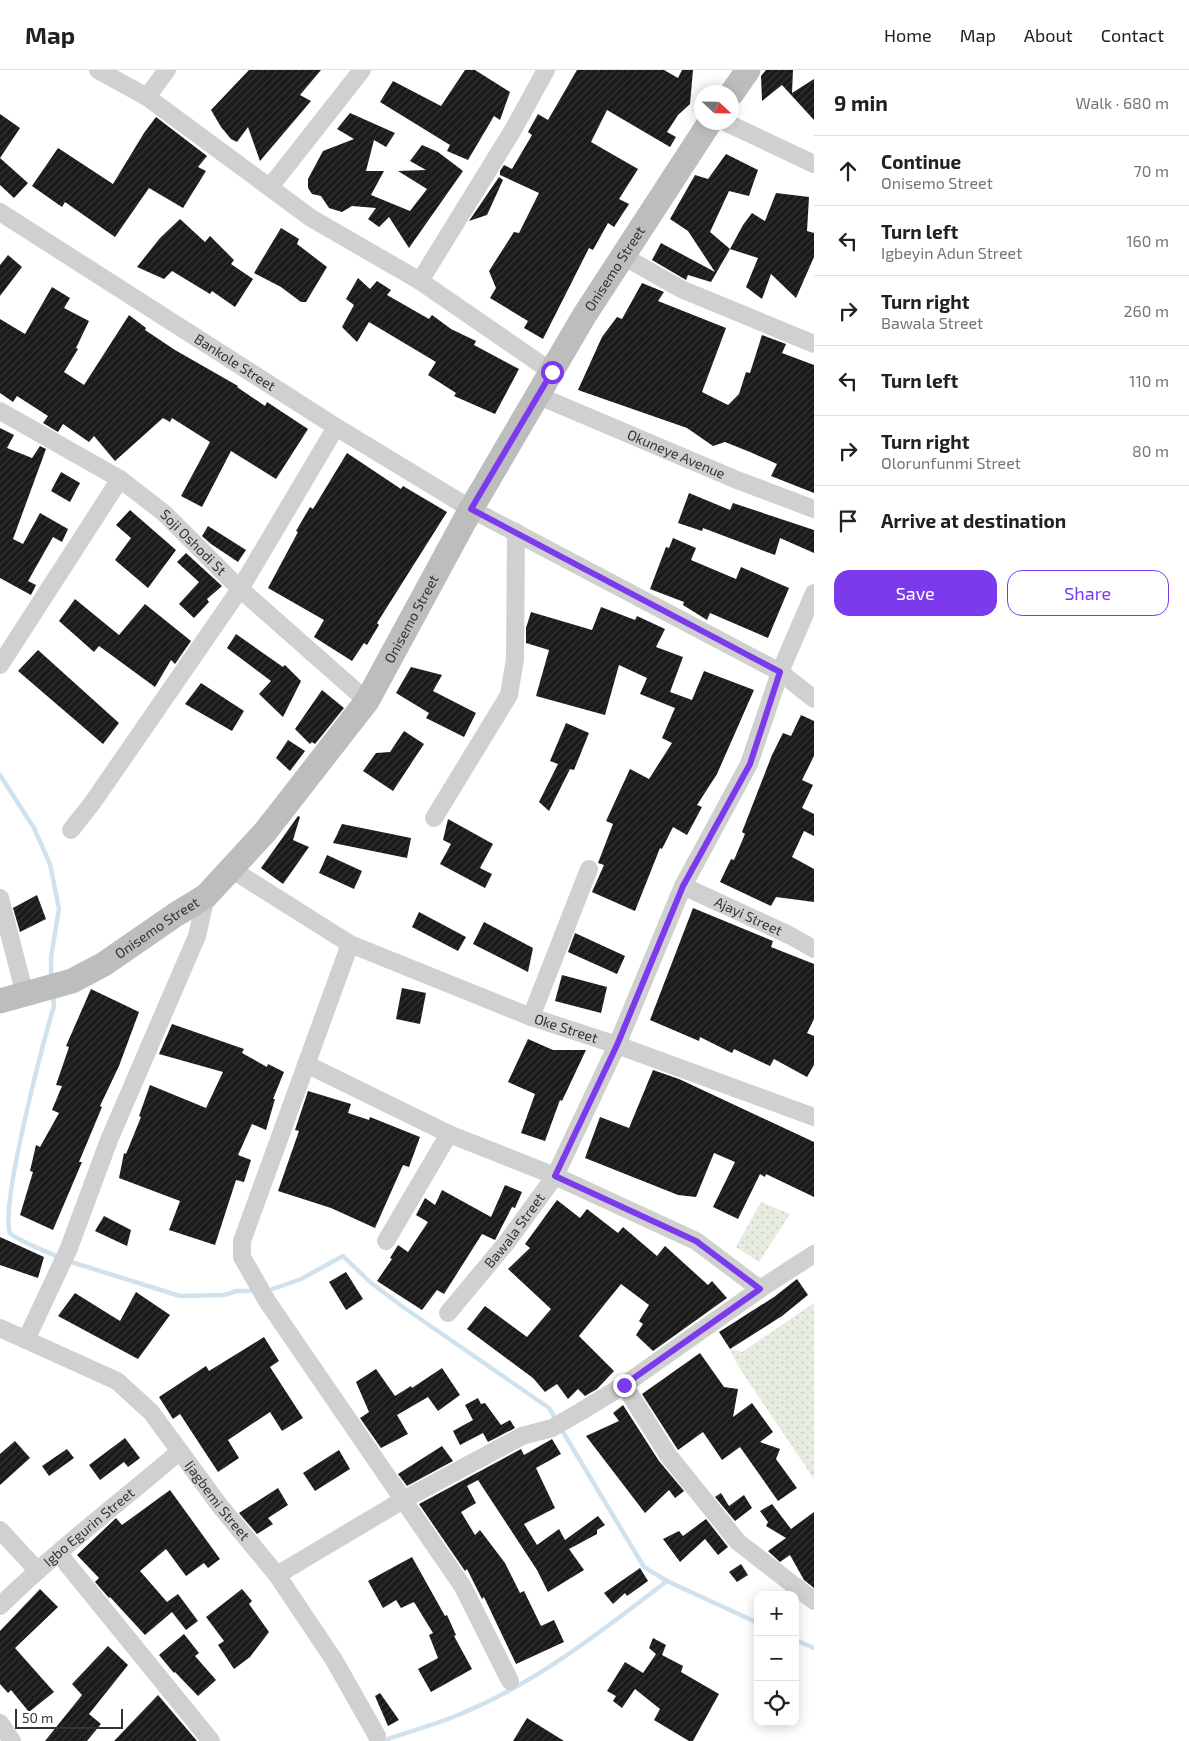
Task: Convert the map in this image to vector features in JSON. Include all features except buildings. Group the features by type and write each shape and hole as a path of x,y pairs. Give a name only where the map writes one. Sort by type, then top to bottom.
{"street":[{"path":"98,70 147,97 311,218 420,281 552,372"},
{"path":"147,97 168,70"},
{"path":"270,187 362,70"},
{"path":"420,281 513,130 546,70"},
{"path":"738,85 748,70"},
{"path":"739,129 814,164"},
{"name":"Onisemo Street","path":"0,1001 72,981 104,964 206,896 265,832 367,701 471,509 539,396 584,316 705,130"},
{"name":"Bankole Street","path":"0,212 336,427 471,509 627,593 780,672 814,699"},
{"path":"623,256 681,289 814,344"},
{"name":"Okuneye Avenue","path":"539,396 737,480 814,509"},
{"name":"Soji Oshodi St","path":"0,411 120,479 164,513 240,589 367,701"},
{"path":"71,830 240,589 336,427"},
{"path":"0,665 120,479"},
{"path":"434,818 509,695 515,659 516,532"},
{"name":"Bawala Street","path":"448,1313 507,1242 555,1176 617,1045 683,886 750,764 780,672 814,593"},
{"name":"Oke Street","path":"231,869 350,944 531,1017 617,1045 814,1117"},
{"path":"531,1017 589,869"},
{"name":"Ajayi Street","path":"683,886 789,935 814,949"},
{"path":"26,1340 65,1256 109,1140 197,936 206,896"},
{"path":"0,898 36,992"},
{"path":"350,944 242,1241 242,1257 266,1301 463,1587 510,1681"},
{"path":"306,1064 449,1134 555,1176 696,1241 760,1289"},
{"path":"386,1241 449,1134"},
{"path":"277,1575 404,1500 522,1436 555,1426 580,1412 624,1385 760,1289 814,1254"},
{"name":"Ijagbemi Street","path":"0,1328 117,1381 151,1412 220,1506 277,1575 334,1660 377,1736"},
{"path":"624,1385 668,1455 738,1542 814,1601"},
{"name":"Igbo Egurin Street","path":"0,1606 37,1570 59,1554 179,1452"},
{"path":"0,1530 37,1570"},
{"path":"59,1554 211,1741"},
{"path":"0,1723 12,1741"}],"shaded area":[{"path":"761,1202 790,1214 759,1262 736,1247"},
{"path":"814,1303 814,1479 738,1366 730,1349 742,1352"}],"waterway":[{"path":"0,775 34,828 50,864 59,909 51,957 51,979"},
{"path":"53,994 54,1006 24,1123 11,1191 9,1217 10,1233 13,1236 61,1258"},
{"path":"267,1291 301,1279 343,1256 370,1282 403,1307 549,1408 556,1420"},
{"path":"68,1261 180,1296 224,1295 237,1291 257,1291"},
{"path":"560,1427 644,1567 667,1581"},
{"path":"382,1741 458,1715 514,1688 593,1637 667,1581 754,1621"},
{"path":"799,1642 814,1648"}],"route":[{"path":"552,372 471,509 627,593 780,672 750,764 683,886 617,1045 555,1176 696,1241 760,1289 624,1385"}]}
